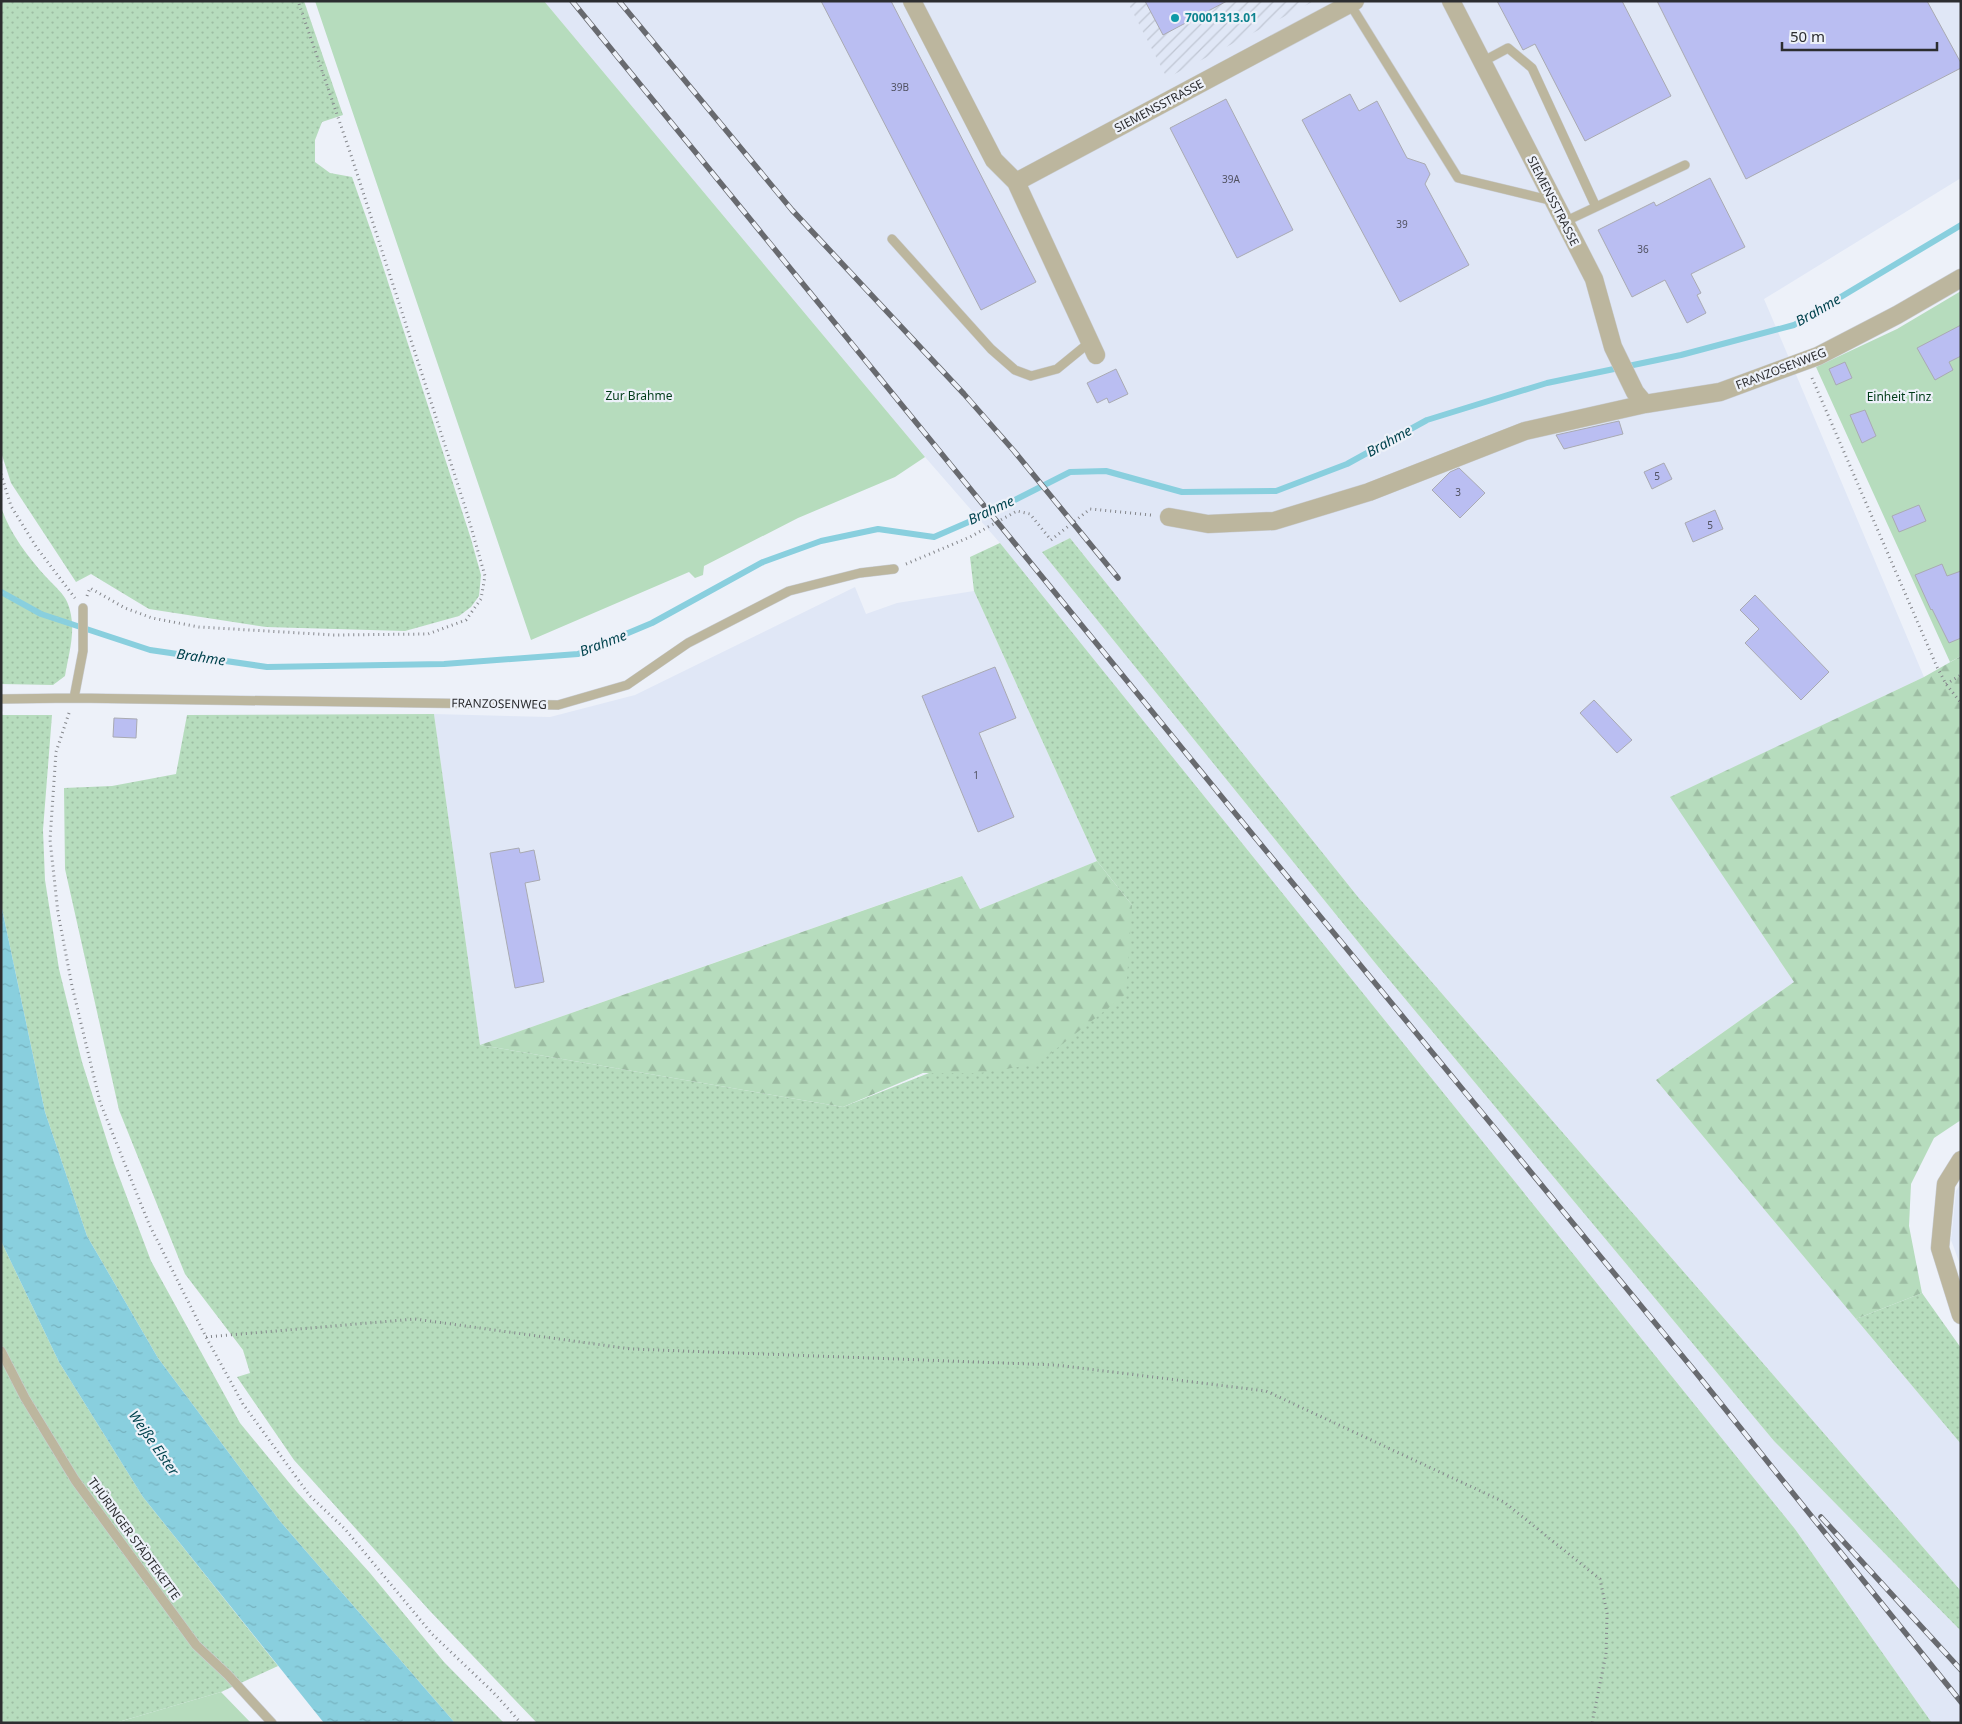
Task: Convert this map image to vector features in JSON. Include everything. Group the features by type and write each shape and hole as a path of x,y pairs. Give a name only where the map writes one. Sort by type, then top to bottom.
{"street":[{"path":"912,1 994,160 1016,182 1093,348"},
{"name":"SIEMENSSTRASSE","path":"1451,1 1594,279 1613,347 1640,398"},
{"name":"SIEMENSSTRASSE","path":"1016,182 1352,3"},
{"name":"FRANZOSENWEG","path":"1169,516 1208,524 1274,521 1369,492 1524,431 1640,398 1720,392 1818,356 1897,315 1961,278"},
{"path":"1961,1160 1946,1184 1940,1248 1961,1315"}],"lane":[{"path":"1352,3 1458,178 1554,201"},
{"path":"1482,62 1508,48 1532,68 1596,207"},
{"path":"1564,222 1685,165"},
{"path":"892,239 991,349 1015,370 1031,376 1057,369 1093,348"},
{"name":"FRANZOSENWEG","path":"1,699 74,698 558,705 627,685 688,643 789,591 860,573 894,569"},
{"path":"74,698 83,651 83,608"},
{"name":"THÜRINGER STÄDTEKETTE","path":"1,1350 25,1398 75,1480 196,1645 228,1675 272,1723"}],"path":[{"path":"83,608 90,588 125,608 152,618 199,626 334,635 428,634 466,620 481,598 484,576 467,513 351,155 298,1"},
{"path":"1805,361 1936,667 1961,703"},
{"path":"1,474 12,506 37,548 83,608"},
{"path":"894,569 970,537 1017,511 1030,514 1051,540 1076,518 1090,509 1169,516"},
{"path":"1946,684 1961,675"},
{"path":"74,698 56,752 50,840 58,913 72,986 100,1102 148,1224 206,1338 244,1404 310,1496 345,1529 432,1634 493,1692 521,1723"},
{"path":"206,1338 415,1319 631,1349 1056,1365 1266,1391 1504,1502 1600,1579 1606,1613 1606,1654 1592,1723"}],"shaded area":[{"path":"544,1 1961,1 1961,178 1764,299 1924,677 1671,797 1794,982 1656,1080 1961,1444 1961,1591 1358,897 1070,538 1042,552 1376,964 1774,1441 1961,1631 1961,1723 1932,1723 1795,1529 1000,543 925,457"},
{"path":"1127,1 1314,1 1167,78"},
{"path":"855,587 866,614 897,603 974,591 1097,861 980,909 961,876 480,1045 434,714 550,717 635,695"},
{"path":"1961,1183 1961,1267 1951,1240 1956,1191"}],"green space":[{"path":"1,1 304,1 343,115 322,122 315,140 315,162 330,173 352,177 377,248 481,575 479,596 471,607 459,616 405,631 266,627 149,609 91,574 76,582 11,483 1,452"},
{"name":"Zur Brahme","path":"315,1 544,1 925,457 895,477 798,518 704,566 703,575 695,578 689,572 531,640"},
{"name":"Einheit Tinz","path":"1961,291 1961,656 1950,662 1816,367 1897,329"},
{"path":"1,507 9,527 20,545 62,594 70,608 72,638 65,676 53,685 1,684"},
{"path":"1070,538 1358,897 1961,1591 1961,1631 1774,1441 1376,964 1042,552"},
{"path":"1000,543 1795,1529 1932,1723 537,1723 429,1610 294,1460 237,1377 250,1373 243,1350 185,1274 119,1110 65,869 64,788 112,786 176,774 187,715 434,714 480,1045 843,1107 929,1073 980,1073 1132,905 1097,861 974,591 970,557"},
{"path":"1961,656 1961,1120 1934,1138 1911,1184 1909,1226 1922,1293 1856,1319 1656,1080 1794,982 1670,797 1924,677"},
{"path":"1,715 52,715 43,830 45,880 59,969 82,1062 114,1163 151,1261 240,1423 296,1491 370,1573 444,1662 504,1723 455,1723 279,1520 158,1358 87,1236 45,1112 1,904"},
{"path":"1097,861 1132,905 1126,994 1037,1064 980,1073 923,1073 843,1107 480,1045 962,876 980,909"},
{"path":"1,1241 59,1362 143,1497 278,1666 221,1692 115,1723 1,1723"},
{"path":"1922,1293 1961,1348 1961,1444 1856,1319"},
{"path":"221,1692 251,1723 115,1723"}],"water":[{"name":"Weiße Elster","path":"1,904 45,1112 87,1236 158,1358 279,1520 455,1723 324,1723 143,1497 59,1362 1,1241"}],"building":[{"path":"821,1 891,1 1036,282 981,310"},
{"name":"70001313.01","path":"1145,1 1227,1 1163,35"},
{"path":"1497,1 1622,1 1671,96 1585,141 1535,44 1523,50"},
{"path":"1657,1 1927,1 1961,63 1961,68 1746,179"},
{"path":"1350,94 1359,111 1377,101 1407,158 1425,164 1430,174 1425,184 1469,265 1400,302 1302,120"},
{"path":"1226,99 1293,230 1237,258 1170,128"},
{"path":"1710,178 1745,247 1691,274 1701,293 1697,295 1706,313 1687,323 1665,280 1632,297 1598,230 1654,202 1656,206"},
{"path":"1961,325 1961,356 1949,362 1953,370 1935,380 1917,348"},
{"path":"1845,362 1852,378 1836,385 1829,369"},
{"path":"1116,369 1128,394 1109,403 1107,398 1097,403 1087,383"},
{"path":"1865,410 1876,436 1862,443 1850,415"},
{"path":"1619,421 1623,434 1564,449 1556,435"},
{"path":"1664,463 1672,479 1652,489 1644,472"},
{"path":"1459,468 1485,493 1460,518 1432,490 1450,472"},
{"path":"1919,505 1926,521 1899,532 1892,516"},
{"path":"1715,510 1723,529 1693,542 1685,523"},
{"path":"1942,564 1947,576 1961,571 1961,638 1949,643 1915,575"},
{"path":"1755,595 1829,672 1801,700 1745,643 1759,629 1740,610"},
{"path":"995,667 1016,718 979,733 1014,817 978,832 922,696"},
{"path":"1594,700 1632,740 1617,753 1580,713"},
{"path":"114,718 137,719 136,738 113,737"},
{"path":"519,848 520,853 534,850 540,880 525,883 544,982 515,988 490,853"}],"waterway":[{"name":"Brahme","path":"1,592 41,614 150,650 267,667 444,664 578,654 652,623 763,562 821,541 878,529 934,537 987,514 1070,472 1106,471 1182,492 1276,491 1347,464 1427,420 1547,383 1681,355 1794,325 1961,225"}],"railway":[{"path":"572,1 1230,807 1693,1369 1961,1702"},
{"path":"619,1 792,210 964,394 1014,451 1118,578"},
{"path":"1821,1517 1961,1670"}],"place":[{"name":"70001313.01","path":"1175,18"}]}
